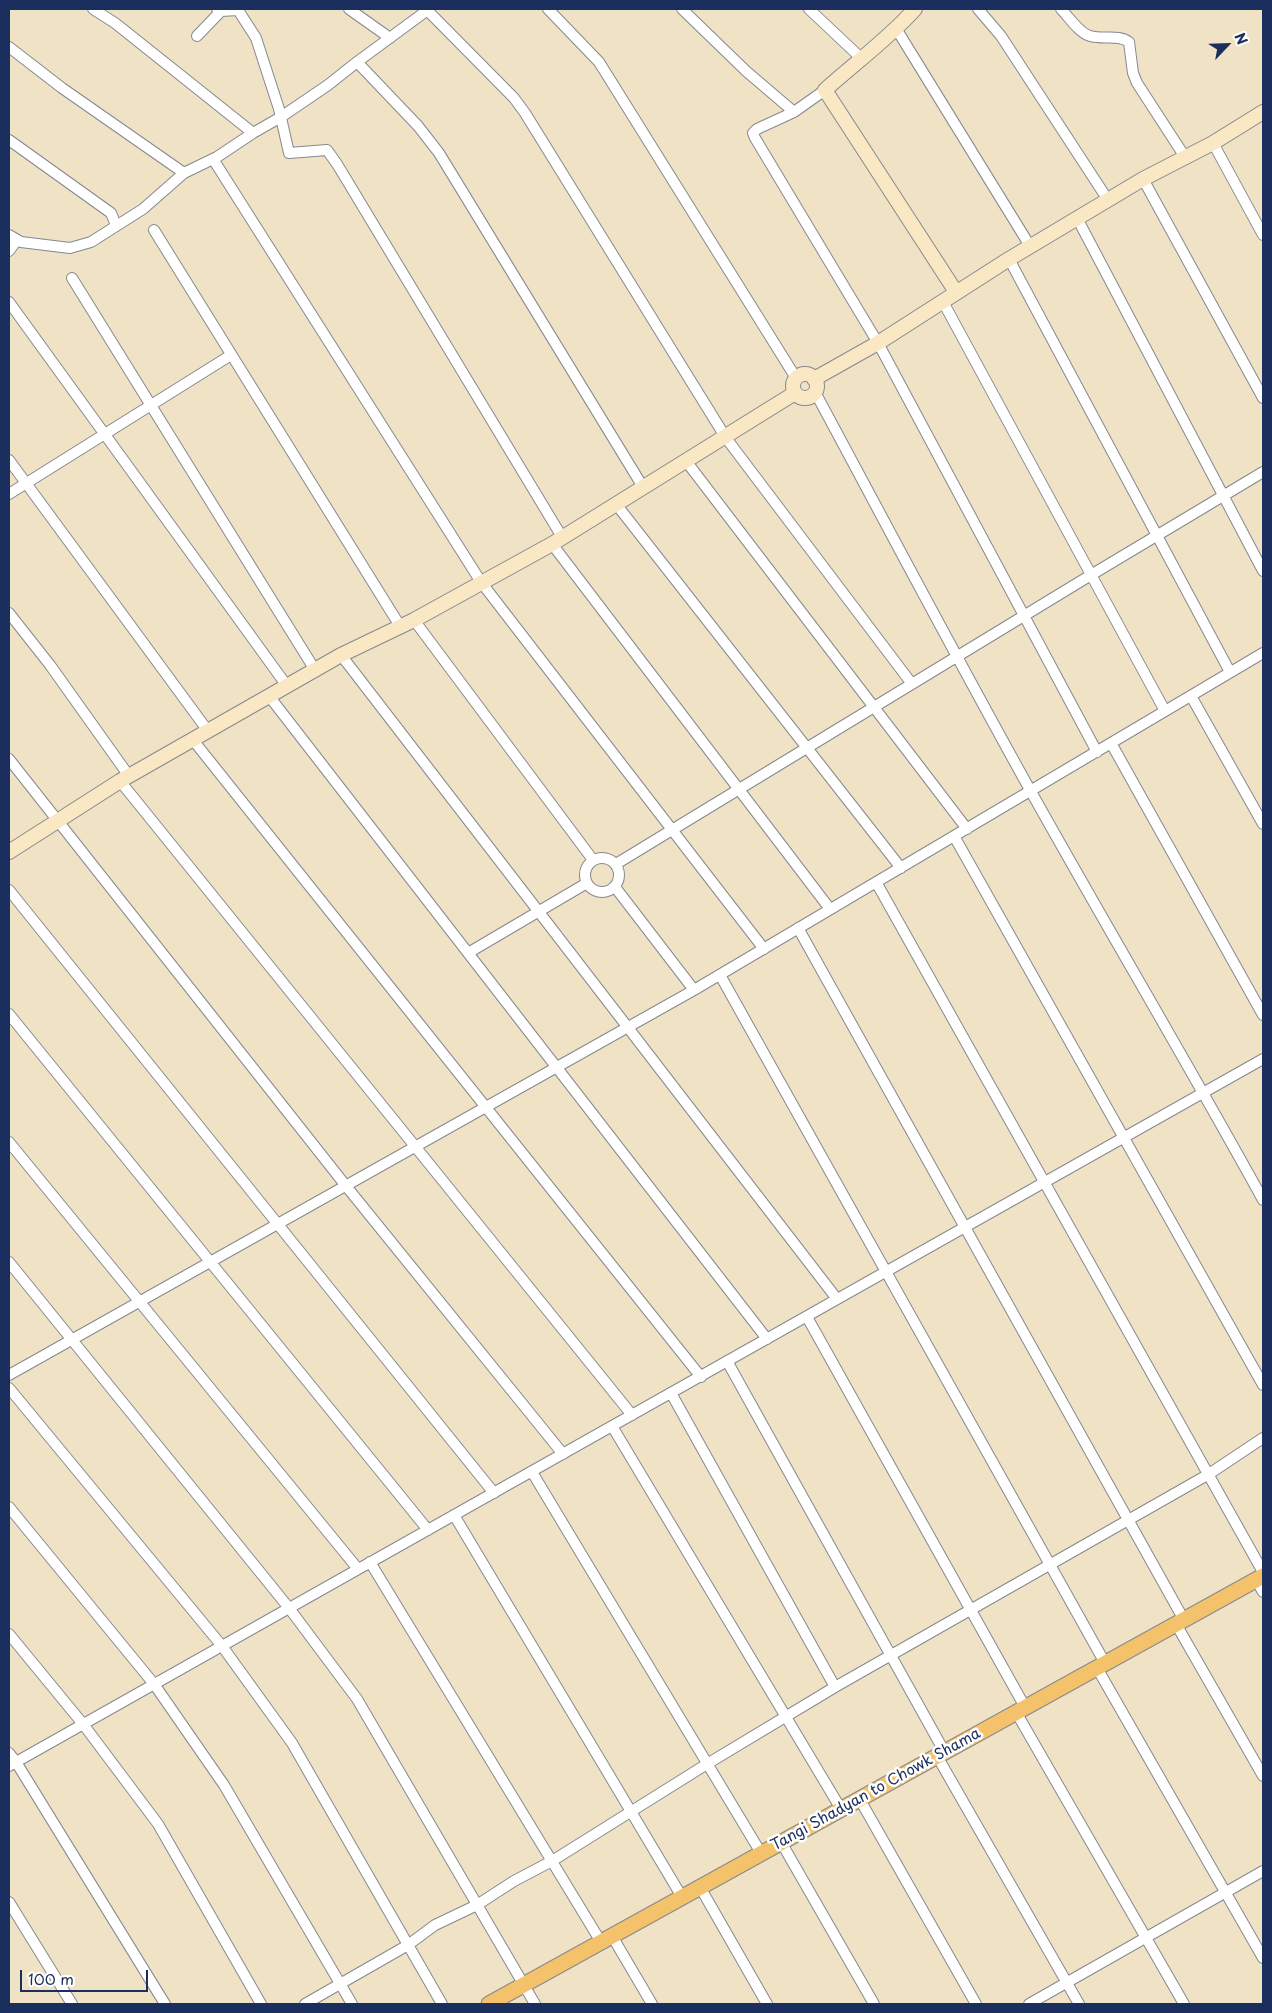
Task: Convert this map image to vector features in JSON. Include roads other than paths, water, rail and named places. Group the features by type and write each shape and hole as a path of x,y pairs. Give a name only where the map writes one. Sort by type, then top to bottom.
{"main road":[{"path":"915,9 897,30 861,58 825,90 956,292"},
{"path":"814,385 811,376 803,374 796,378 793,386 795,393 803,398 808,397 814,385 942,300 1143,179 1213,143 1263,112"},
{"path":"9,852 125,778 341,655 414,620 557,540 726,438 795,393"},
{"name":"Tangi Shadyan to Chowk Shama","path":"488,2004 1180,1622 1262,1580"}],"street":[{"path":"94,9 115,23 253,133"},
{"path":"349,9 390,38"},
{"path":"9,251 13,237 21,242 70,248 91,242 143,210 184,173 213,159 282,117 428,9 514,98 525,113 726,438 912,684"},
{"path":"548,9 599,62 796,378"},
{"path":"682,9 746,71 794,112"},
{"path":"809,9 861,58"},
{"path":"978,9 1001,36 1108,200"},
{"path":"1061,9 1090,36 1123,38 1129,42 1133,73 1137,83 1185,157"},
{"path":"197,36 220,10 238,10 251,27 282,117 289,153 327,150 337,164 557,540 738,789 830,909"},
{"path":"897,30 1030,246"},
{"path":"9,47 62,88 184,173"},
{"path":"357,62 418,126 439,153 643,487"},
{"path":"825,90 794,112 757,129 754,133 755,138 878,343 1097,752"},
{"path":"9,140 111,213 116,225"},
{"path":"1213,143 1263,235"},
{"path":"213,159 481,582 764,948"},
{"path":"1143,179 1263,398"},
{"path":"1077,218 1263,571"},
{"path":"154,230 400,626"},
{"path":"1009,259 1230,672"},
{"path":"72,278 315,670"},
{"path":"942,300 1164,711"},
{"path":"9,302 287,686"},
{"path":"9,494 231,355"},
{"path":"814,385 956,656 1030,791 1204,1093 1263,1200"},
{"path":"9,460 208,731"},
{"path":"686,461 967,829"},
{"path":"616,864 956,656 1263,472"},
{"path":"616,504 901,868"},
{"path":"9,613 50,665 125,778 415,1147 632,1415"},
{"path":"414,620 592,860"},
{"path":"9,1375 694,990 1263,653"},
{"path":"341,655 837,1299"},
{"path":"269,696 767,1339"},
{"path":"1191,696 1263,824"},
{"path":"193,740 700,1377"},
{"path":"1111,743 1263,1015"},
{"path":"9,759 346,1186 563,1454"},
{"path":"954,836 1263,1384"},
{"path":"605,857 616,864 620,876 615,887 603,892 591,888 587,883 585,870 592,860 605,857"},
{"path":"876,882 1209,1474 1262,1580"},
{"path":"468,952 587,883"},
{"path":"615,887 694,990"},
{"path":"9,890 494,1493"},
{"path":"798,928 1128,1519 1180,1622 1263,1776"},
{"path":"720,975 1049,1564 1101,1666 1263,1958"},
{"path":"9,1014 428,1530"},
{"path":"12,1764 1263,1059"},
{"path":"9,1142 358,1570"},
{"path":"9,1262 289,1608 357,1698 535,2004"},
{"path":"807,1317 971,1611 1020,1710 1184,2004"},
{"path":"727,1361 891,1656 940,1754 1079,2004"},
{"path":"9,1388 222,1646 292,1743 442,2004"},
{"path":"671,1393 836,1687"},
{"path":"612,1426 841,1809"},
{"path":"305,2004 408,1945 435,1925 477,1904 514,1881 552,1861 707,1764 836,1687 1209,1474 1263,1438"},
{"path":"532,1472 761,1853"},
{"path":"9,1507 154,1684 224,1785 352,2004"},
{"path":"454,1516 682,1897"},
{"path":"370,1562 552,1861 652,2004"},
{"path":"9,1634 83,1724 158,1824 261,2004"},
{"path":"9,1753 12,1764 165,2004"},
{"path":"859,1798 976,2004"},
{"path":"781,1842 874,2004"},
{"path":"1029,2004 1263,1871"},
{"path":"700,1887 767,2004"},
{"path":"9,1902 72,2004"}]}
